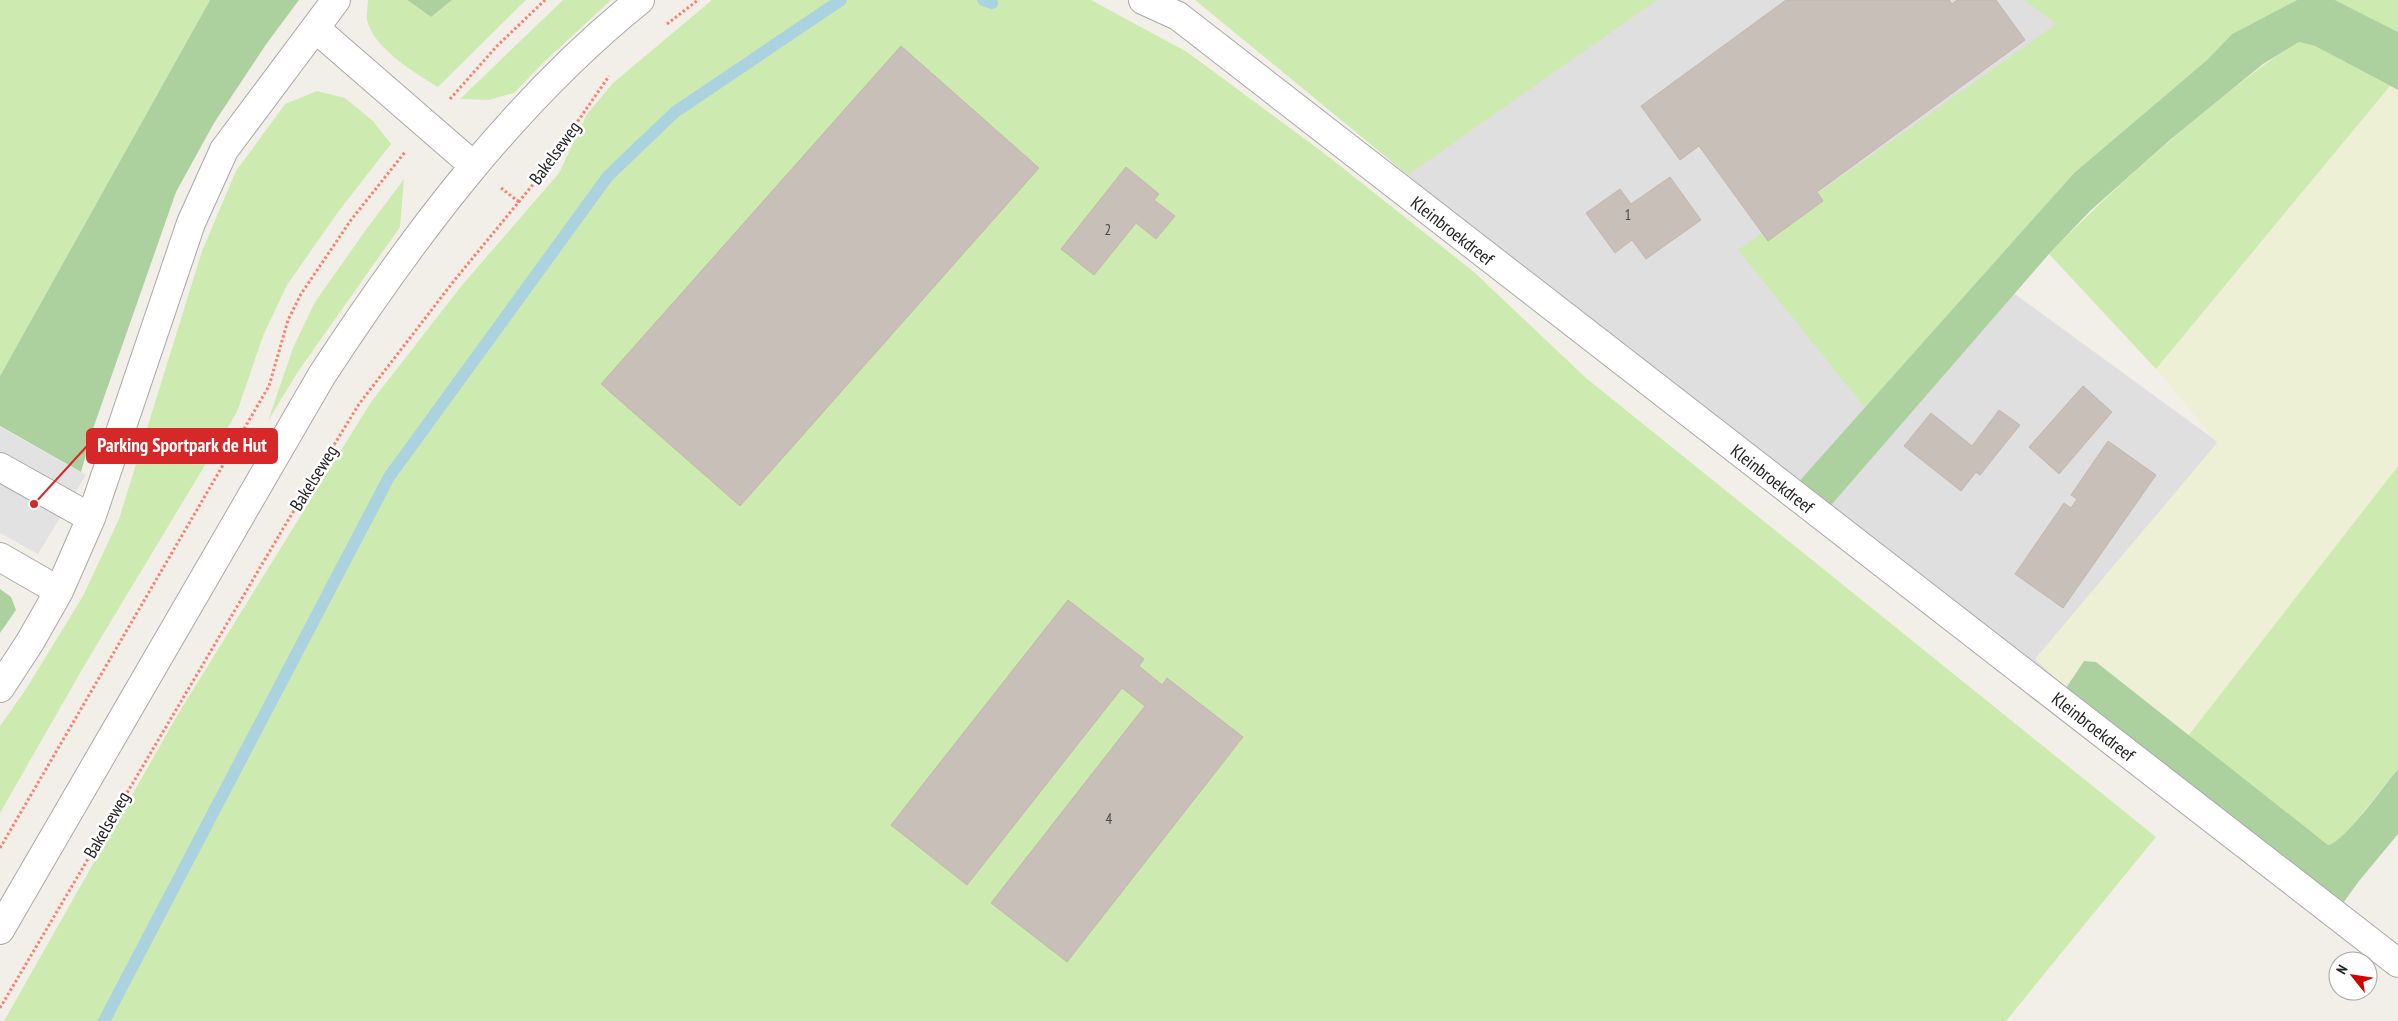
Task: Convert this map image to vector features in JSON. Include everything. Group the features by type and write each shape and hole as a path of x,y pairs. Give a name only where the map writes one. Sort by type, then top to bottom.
{"street":[{"path":"0,688 30,642 59,591 91,518 191,222 206,185 224,150 336,0"},
{"path":"0,930 322,375 354,326 414,243 474,166 532,102 576,58 640,0"},
{"name":"Kleinbroekdreef","path":"1143,0 1178,16 2398,964"},
{"path":"315,28 474,166"},
{"path":"0,467 91,518"},
{"path":"0,558 59,591"}],"path":[{"path":"0,848 269,386 288,320 302,294 351,220 426,126 497,46 545,0"},
{"path":"662,29 698,0"},
{"name":"Bakelseweg","path":"0,1008 248,587 359,404 453,282 540,176 612,72"}],"shaded area":[{"path":"1199,0 2070,0 2079,9 1868,187 2222,445 2036,702"},
{"path":"0,427 86,475 38,554 0,533"}],"green space":[{"path":"0,0 210,0 0,376"},
{"path":"210,0 299,0 267,43 214,123 176,192 94,426 81,472 0,426 0,376"},
{"path":"368,0 407,0 431,17 452,0 526,0 438,87 396,59 377,40 367,20"},
{"path":"407,0 452,0 431,17"},
{"path":"563,0 611,0 546,60 514,93 488,100 460,99"},
{"path":"712,0 1091,0 1187,52 1329,157 1474,272 1586,378 2156,837 2006,1021 4,1021 178,714 371,402 463,284 559,173 587,114 613,83"},
{"path":"1195,0 1657,0 1408,175"},
{"path":"2024,0 2297,0 2232,34 2207,60 2074,173 1865,408 1738,250 2056,24"},
{"path":"2297,0 2335,0 2398,32 2398,90 2315,46 2299,42 2263,64 2170,140 2090,211 2049,254 1826,511 1795,486 2074,173 2207,60 2232,34"},
{"path":"2335,0 2398,0 2398,32"},
{"path":"2299,42 2315,46 2390,86 2156,369 2049,254 2123,182 2181,131 2249,77"},
{"path":"2390,86 2398,90 2398,466 2188,736 2096,662 2084,661 2066,688 2035,659 2217,443 2156,369"},
{"path":"317,91 345,98 373,121 391,144 338,212 287,285 263,336 237,412 87,661 0,813 0,726 26,689 83,596 119,519 202,251 236,171 285,104"},
{"path":"404,179 400,227 297,373 268,421 293,348 315,302"},
{"path":"2398,466 2398,769 2348,831 2334,845 2328,845 2188,736"},
{"path":"0,589 11,597 16,610 0,633"},
{"path":"2084,661 2096,662 2328,845 2344,835 2398,769 2398,834 2359,881 2333,917 2066,688"}],"building":[{"path":"1786,0 1949,0 1952,4 1957,0 1996,0 2025,40 1817,192 1823,201 1768,241 1699,146 1680,160 1641,106"},
{"path":"901,46 1039,168 740,506 601,384"},
{"path":"1126,167 1159,194 1154,200 1175,216 1156,239 1136,223 1094,275 1061,249"},
{"path":"1670,177 1701,220 1646,259 1632,240 1615,253 1586,213 1620,189 1631,204"},
{"path":"2083,386 2112,412 2059,474 2029,447"},
{"path":"1999,410 2020,425 1980,475 1976,472 1961,491 1904,446 1931,413 1972,446"},
{"path":"2108,441 2156,475 2063,608 2015,574 2064,503 2071,508 2077,499 2071,495"},
{"path":"1068,600 1144,659 1139,666 1162,685 1167,678 1243,737 1067,962 991,903 1145,706 1122,688 967,885 891,825"}],"waterway":[{"path":"104,1021 389,477 608,176 675,112 841,0"},
{"path":"983,0 992,3"}],"place":[{"name":"Parking Sportpark de Hut","path":"34,504"}]}
